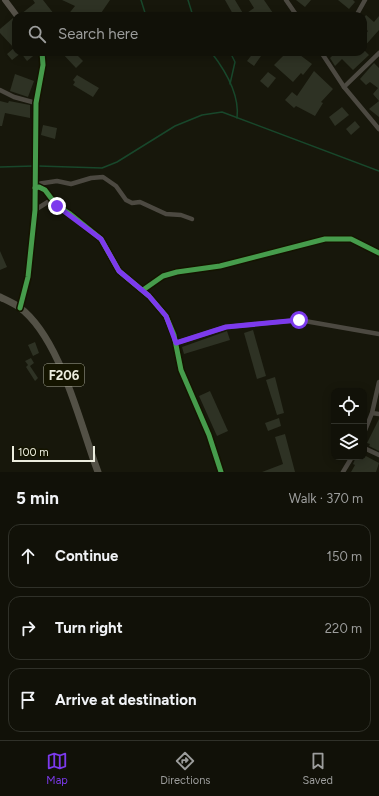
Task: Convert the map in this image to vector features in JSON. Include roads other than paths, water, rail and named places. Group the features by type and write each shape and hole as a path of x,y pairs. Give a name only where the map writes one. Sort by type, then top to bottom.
{"main road":[{"name":"F206","path":"0,297 20,308 44,337 56,357 98,472"}],"street":[{"path":"5,0 14,12"},
{"path":"358,12 365,0"},
{"path":"287,1 294,12"},
{"path":"344,87 379,53"},
{"path":"20,308 28,277 35,210 36,103 44,56"},
{"path":"324,56 344,87 379,129"},
{"path":"0,90 14,97 36,103"},
{"path":"35,186 57,181 71,184 91,178 102,178 116,186 126,200 132,203 140,202 166,214 181,215 192,219"},
{"path":"35,186 45,190 51,200 101,239 119,271 143,290 166,316 176,343 181,370 209,435 221,472"},
{"path":"35,210 51,200"},
{"path":"143,290 163,276 177,272 220,266 325,240 351,239 379,253"},
{"path":"176,343 226,327 299,320 379,334"},
{"path":"367,426 372,413 379,382"},
{"path":"372,413 379,414"},
{"path":"367,449 379,455"},
{"path":"342,472 350,460"}],"waterway":[{"path":"141,0 145,12"},
{"path":"188,0 192,12"},
{"path":"214,56 226,74 234,91 237,118"},
{"path":"230,84 235,62 232,56"},
{"path":"38,166 102,168 117,162 175,126 202,115 222,112 379,171"},
{"path":"0,167 34,166"}]}
